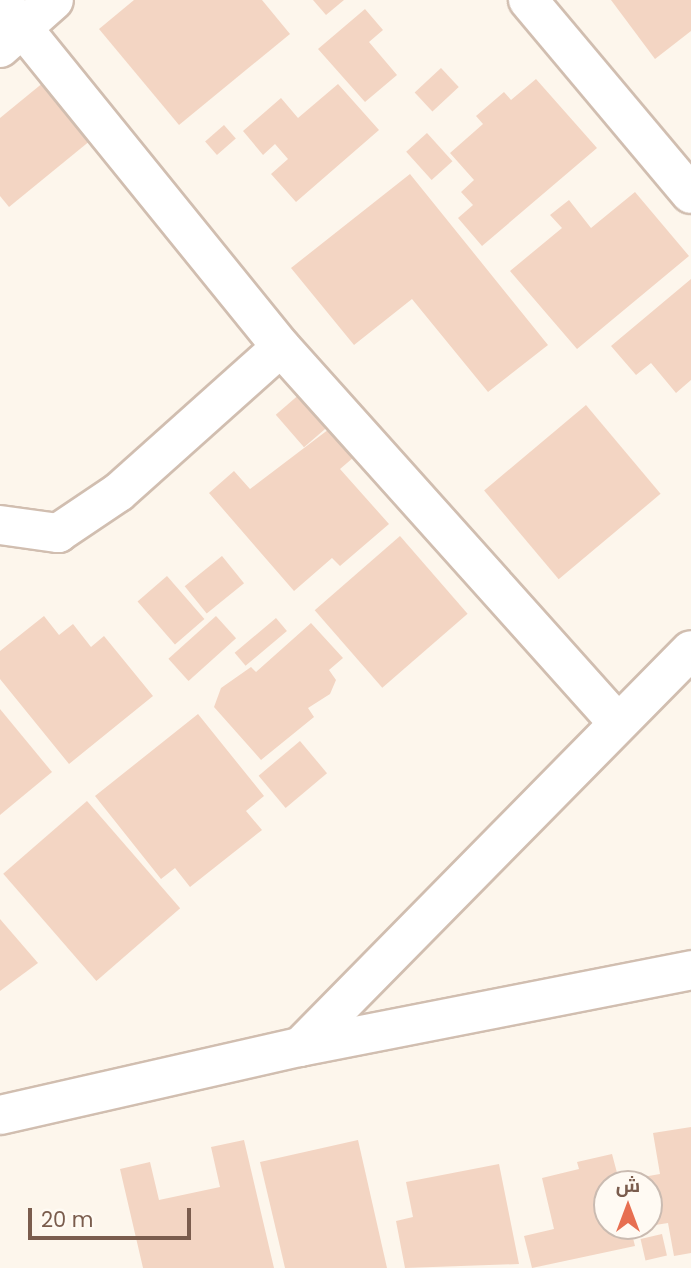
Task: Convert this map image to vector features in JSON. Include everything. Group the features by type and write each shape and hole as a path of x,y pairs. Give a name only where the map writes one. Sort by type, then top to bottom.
{"street":[{"path":"54,0 8,25 281,347 618,722"},
{"path":"528,0 691,194"},
{"path":"0,525 58,533 119,492 281,347"},
{"path":"300,1047 691,650"},
{"path":"0,1115 300,1047 691,970"}],"building":[{"path":"134,0 262,0 290,34 179,125 99,29"},
{"path":"313,0 344,0 326,15"},
{"path":"611,0 691,0 691,31 655,59"},
{"path":"365,9 383,30 369,42 397,75 365,102 318,49"},
{"path":"441,68 459,87 432,112 415,93"},
{"path":"536,79 597,148 482,246 458,218 473,205 461,192 474,180 450,153 483,124 476,116 504,92 511,100"},
{"path":"44,82 91,140 9,207 0,196 0,118"},
{"path":"338,84 379,130 296,202 271,174 288,159 275,144 263,155 243,131 281,98 298,118"},
{"path":"224,125 236,139 217,155 205,141"},
{"path":"427,133 452,161 432,180 406,152"},
{"path":"410,174 548,345 488,392 412,299 354,345 291,268"},
{"path":"635,192 689,256 577,349 510,271 562,228 550,215 569,200 591,228"},
{"path":"691,279 691,380 676,393 651,363 636,375 611,346"},
{"path":"309,386 337,418 304,447 276,415"},
{"path":"586,405 661,494 559,579 484,490"},
{"path":"337,423 361,451 340,469 389,524 340,566 332,558 294,591 209,493 234,471 250,489"},
{"path":"400,536 468,614 382,688 315,610"},
{"path":"222,556 244,583 207,613 185,586"},
{"path":"167,576 204,619 175,645 138,602"},
{"path":"44,616 59,635 73,624 91,647 104,636 153,696 69,764 0,679 0,651"},
{"path":"216,616 236,638 189,681 168,659"},
{"path":"276,618 287,631 246,666 235,653"},
{"path":"311,623 343,658 329,670 336,680 330,694 308,708 314,717 261,760 214,707 221,688 251,667 256,672"},
{"path":"0,709 52,772 0,815"},
{"path":"198,714 264,796 246,811 262,830 190,887 175,868 161,879 95,796"},
{"path":"300,741 327,773 286,808 259,776"},
{"path":"87,801 180,908 96,981 3,874"},
{"path":"0,919 38,963 0,991"},
{"path":"691,1127 691,1253 674,1256 668,1223 663,1224 663,1170 659,1170 653,1133"},
{"path":"244,1140 274,1268 143,1268 120,1169 150,1162 159,1200 220,1187 211,1147"},
{"path":"358,1140 387,1268 285,1268 260,1162"},
{"path":"612,1154 616,1170 593,1170 593,1240 634,1240 635,1246 532,1268 524,1236 554,1229 542,1178 579,1169 577,1162"},
{"path":"499,1164 519,1264 405,1268 396,1221 413,1217 406,1182"},
{"path":"663,1238 667,1255 646,1260 641,1240"}]}
